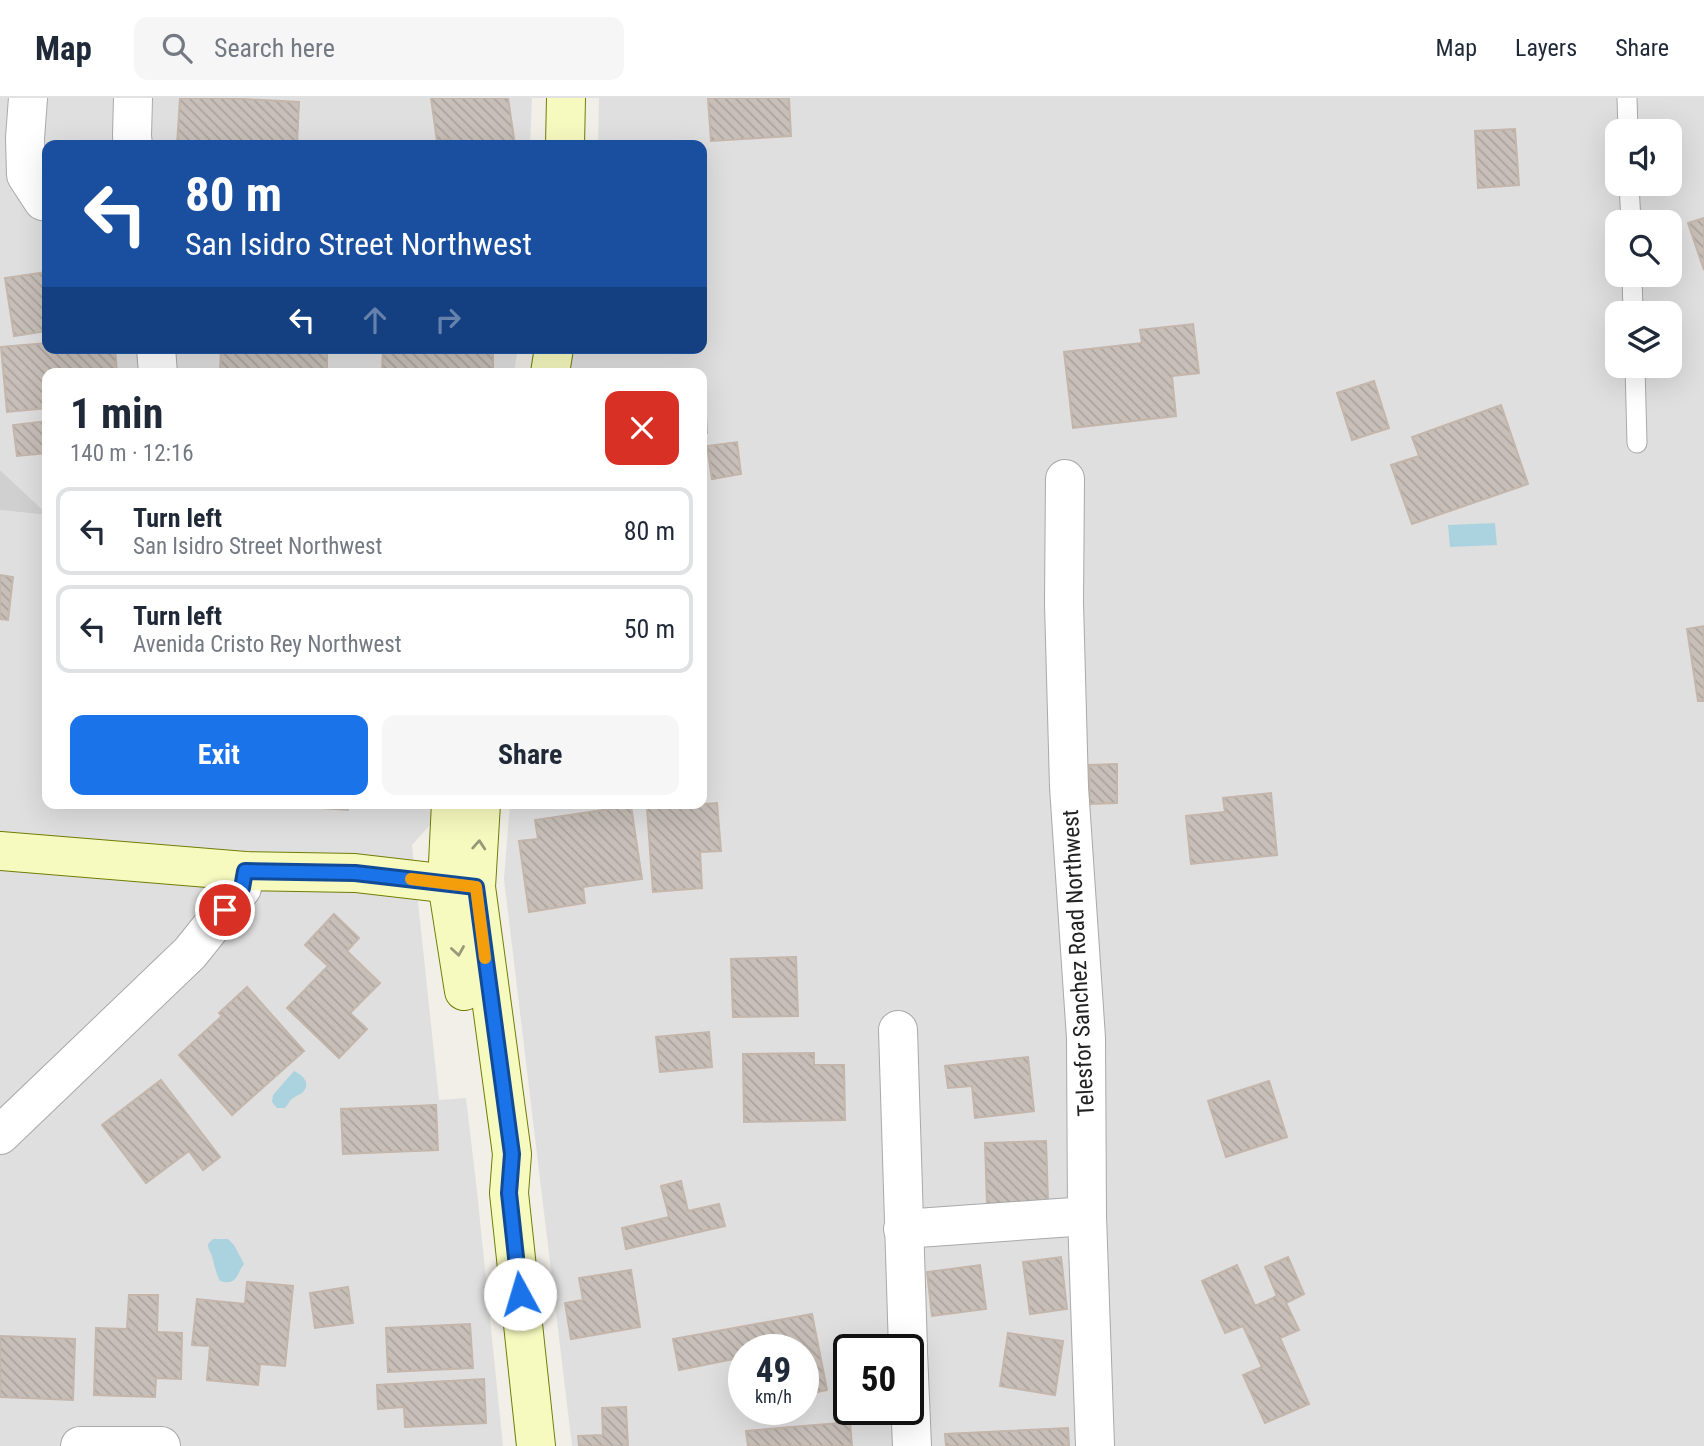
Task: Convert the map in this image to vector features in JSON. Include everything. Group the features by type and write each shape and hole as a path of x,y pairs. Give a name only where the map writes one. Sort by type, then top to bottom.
{"main road":[{"path":"565,140 566,98"},
{"path":"452,809 490,1152 509,1193 536,1446"},
{"path":"461,885 480,809"},
{"path":"0,851 245,871 355,873 461,885"}],"street":[{"path":"28,98 26,175 42,199"},
{"path":"132,140 133,98"},
{"name":"Telesfor Sanchez Road Northwest","path":"1065,479 1064,603 1069,786 1086,1038 1087,1216 1095,1446"},
{"path":"0,1135 190,953 242,888 245,871"},
{"path":"898,1030 907,1334"},
{"path":"903,1229 1087,1216"},
{"path":"911,1425 912,1446"},
{"path":"80,1446 161,1446"}],"lane":[{"path":"1627,98 1628,119"},
{"path":"1635,378 1637,443"}],"shaded area":[{"path":"0,98 532,98 530,140 42,140 42,354 517,354 515,368 42,368 42,509 0,470"},
{"path":"599,98 1704,98 1704,1446 572,1446 504,879 510,809 707,809 707,368 569,368 571,354 707,354 707,140 598,140"},
{"path":"0,470 42,509 42,514 0,510"},
{"path":"0,510 42,514 42,809 433,809 430,825 412,845 439,1100 466,1098 503,1446 0,1446"}],"water":[{"path":"1495,523 1497,545 1450,547 1448,525"},
{"path":"294,1071 305,1080 305,1090 294,1097 285,1108 277,1108 272,1102 273,1095"},
{"path":"213,1239 228,1239 244,1264 233,1281 220,1281 208,1246"}],"building":[{"path":"180,98 299,102 297,140 177,140"},
{"path":"431,98 508,98 514,140 437,140"},
{"path":"708,98 789,98 791,136 711,141"},
{"path":"1515,129 1519,185 1478,188 1475,131"},
{"path":"1704,218 1704,270 1688,223"},
{"path":"42,273 42,332 14,336 5,278"},
{"path":"1193,324 1199,373 1172,376 1176,416 1073,428 1064,352 1142,343 1140,330"},
{"path":"42,343 42,354 115,354 117,368 42,368 42,408 7,412 1,347"},
{"path":"221,354 327,354 327,368 220,368"},
{"path":"383,354 493,354 493,368 382,368"},
{"path":"1374,381 1389,428 1352,440 1337,393"},
{"path":"1501,405 1528,484 1412,524 1391,465 1419,456 1412,437"},
{"path":"42,422 42,454 17,456 13,425"},
{"path":"737,442 741,474 712,479 707,446"},
{"path":"0,575 13,577 8,620 0,619"},
{"path":"1704,626 1704,701 1698,701 1687,629"},
{"path":"1117,764 1117,803 1090,804 1089,765"},
{"path":"1271,793 1277,855 1191,864 1186,816 1225,812 1223,798"},
{"path":"717,803 721,851 700,852 702,888 653,892 647,809 707,809 707,804"},
{"path":"610,809 631,809 642,879 583,887 585,903 529,912 519,841 538,839 535,820"},
{"path":"334,914 359,938 347,951 380,983 350,1013 367,1029 339,1058 287,1008 328,966 305,945"},
{"path":"796,957 798,1016 733,1017 731,959"},
{"path":"247,987 304,1051 232,1115 179,1055 222,1016 219,1013"},
{"path":"709,1032 712,1067 660,1072 656,1037"},
{"path":"814,1053 814,1065 844,1065 845,1120 744,1122 743,1054"},
{"path":"1028,1057 1034,1111 975,1118 972,1086 948,1088 945,1066"},
{"path":"161,1080 220,1157 203,1170 189,1151 146,1183 102,1125"},
{"path":"1269,1081 1287,1137 1226,1157 1208,1101"},
{"path":"436,1105 438,1150 343,1154 341,1109"},
{"path":"1046,1141 1048,1201 987,1204 985,1143"},
{"path":"681,1181 688,1211 719,1204 725,1226 626,1249 622,1228 669,1217 661,1186"},
{"path":"1061,1257 1067,1309 1030,1314 1023,1262"},
{"path":"1288,1257 1304,1294 1286,1303 1299,1330 1280,1338 1309,1404 1265,1423 1243,1375 1262,1367 1243,1326 1225,1333 1202,1281 1237,1265 1255,1306 1277,1296 1265,1267"},
{"path":"980,1265 986,1309 932,1316 927,1272"},
{"path":"631,1270 640,1327 571,1339 565,1303 583,1300 579,1278"},
{"path":"247,1282 293,1286 285,1366 260,1364 258,1385 207,1380 210,1346 192,1345 197,1299 245,1304"},
{"path":"348,1287 353,1323 315,1328 310,1293"},
{"path":"129,1295 158,1295 157,1332 182,1333 181,1379 156,1378 155,1397 94,1395 96,1328 127,1329"},
{"path":"812,1314 816,1334 728,1334 728,1360 679,1370 673,1339"},
{"path":"470,1324 473,1368 388,1372 386,1328"},
{"path":"1008,1333 1063,1341 1055,1395 1000,1386"},
{"path":"0,1336 75,1339 73,1400 0,1397"},
{"path":"819,1349 827,1390 819,1392"},
{"path":"484,1379 486,1423 405,1427 404,1407 378,1409 377,1385"},
{"path":"626,1407 628,1446 579,1446 578,1436 603,1435 602,1408"},
{"path":"819,1425 850,1425 852,1446 748,1446 746,1431"},
{"path":"1068,1428 1069,1446 946,1446 945,1434"}],"slow traffic":[{"path":"411,879 476,887 485,958"}],"route":[{"path":"225,910 242,888 245,871 355,873 476,887 512,1154 509,1193 520,1294"}]}
